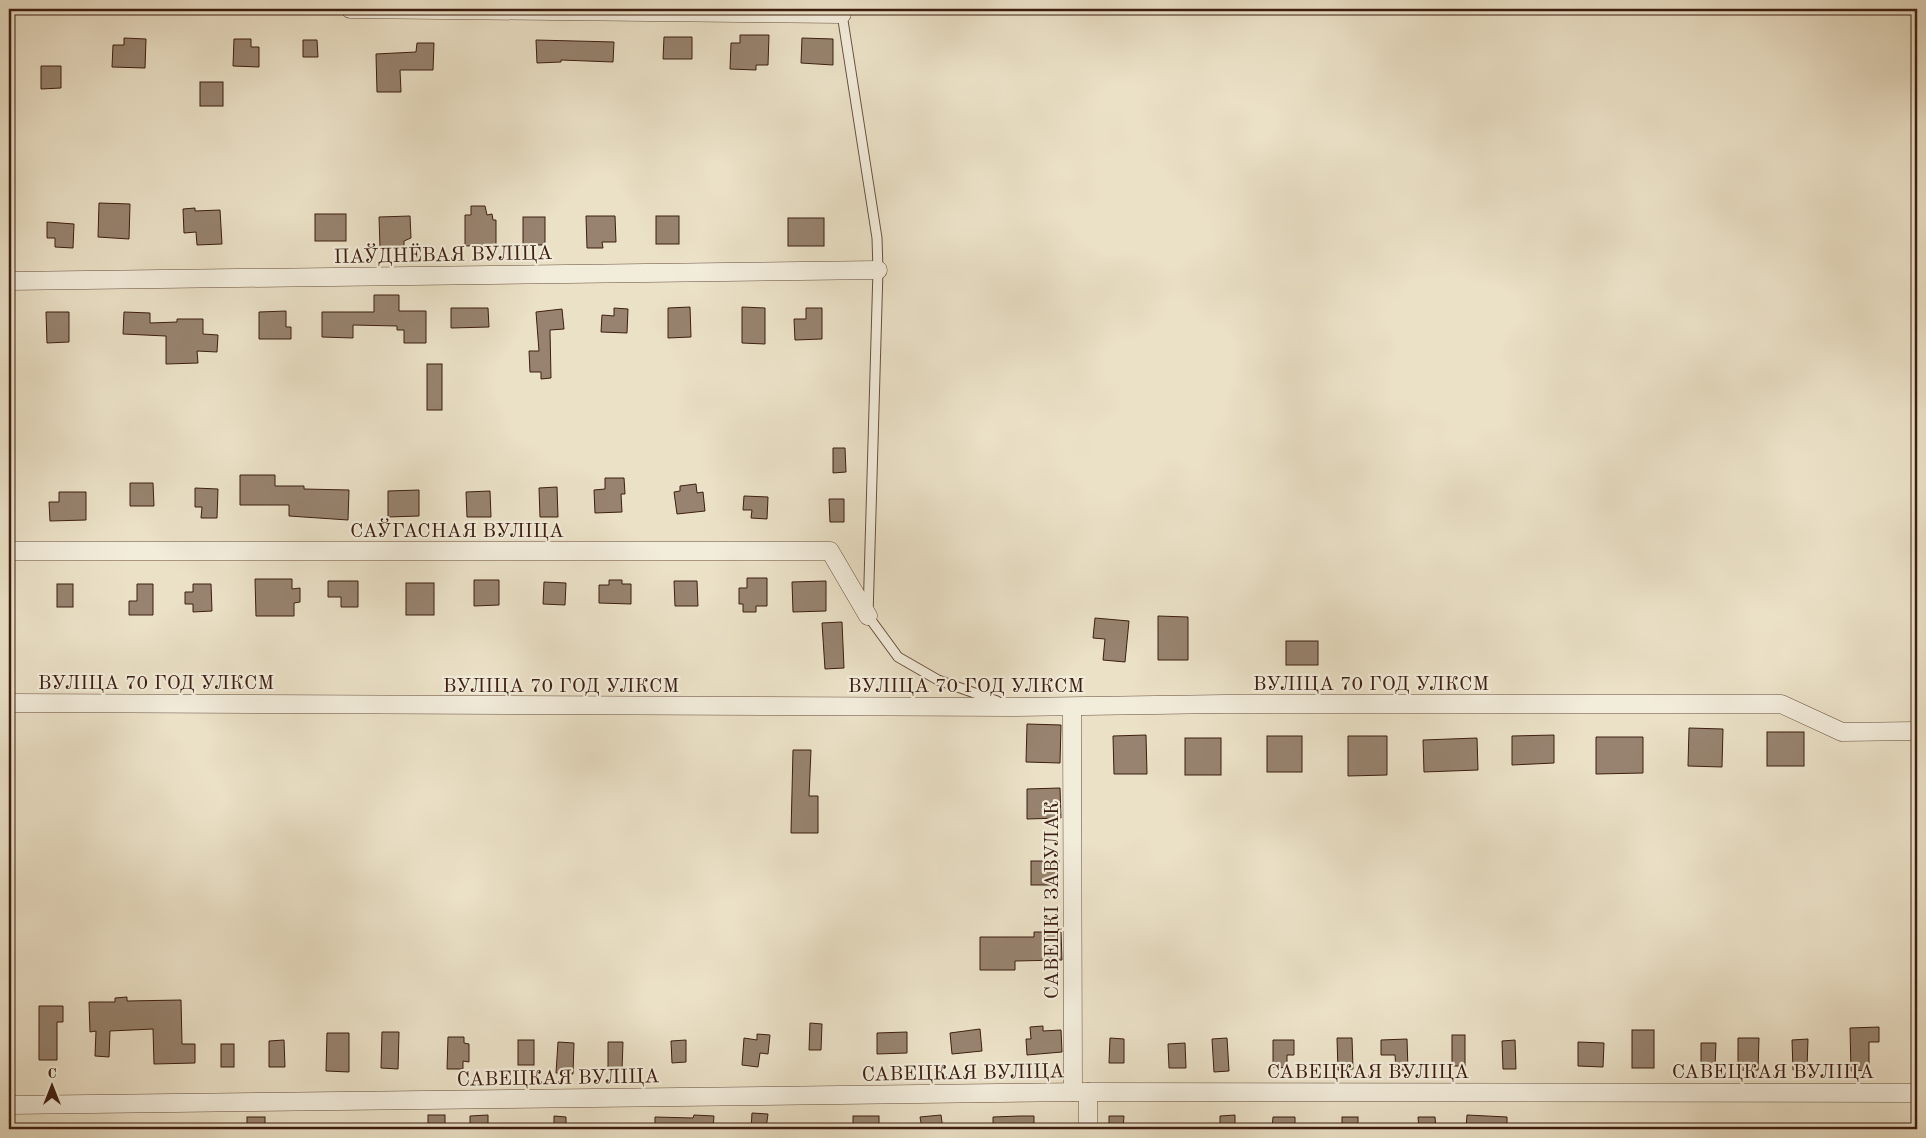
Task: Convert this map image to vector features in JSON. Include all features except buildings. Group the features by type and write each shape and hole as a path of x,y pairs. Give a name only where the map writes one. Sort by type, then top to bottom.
{"street":[{"path":"350,9 842,14"},
{"name":"ПАЎДНЁВАЯ ВУЛІЦА","path":"9,281 878,270"},
{"name":"САЎГАСНАЯ ВУЛІЦА","path":"9,551 830,551 868,616"},
{"name":"ВУЛІЦА 70 ГОД УЛКСМ","path":"9,703 1014,707 1225,704 1781,704 1842,732 1917,731"},
{"name":"САВЕЦКІ ЗАВУЛАК","path":"1072,707 1080,1092 1088,1129"},
{"name":"САВЕЦКАЯ ВУЛІЦА","path":"9,1105 1080,1092 1917,1093"}],"lane":[{"path":"842,14 876,238 878,270 868,616 898,657 938,680 1014,707"}]}
